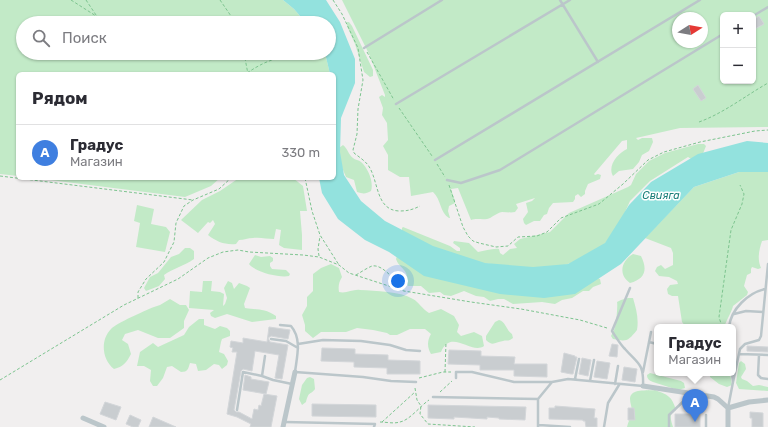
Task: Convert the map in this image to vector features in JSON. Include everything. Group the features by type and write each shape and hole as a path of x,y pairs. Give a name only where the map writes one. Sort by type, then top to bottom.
{"street":[{"path":"284,425 295,372"},
{"path":"643,386 714,397 728,408 728,427"},
{"path":"728,408 749,402 768,400"},
{"path":"83,418 104,427"}],"lane":[{"path":"364,48 442,0"},
{"path":"560,0 598,62"},
{"path":"396,104 570,0"},
{"path":"435,160 700,0"},
{"path":"756,14 768,7"},
{"path":"447,180 461,183 500,170 720,36"},
{"path":"736,371 742,346 758,340 760,336 768,264"},
{"path":"630,288 612,331 624,349 641,365 643,372"},
{"path":"730,324 738,306 747,297 757,291 765,289"},
{"path":"734,314 746,311 763,312"},
{"path":"280,325 291,326 296,332 298,346 295,372 416,382"},
{"path":"456,378 456,372 472,372 514,382 552,382 568,378 619,385 643,386 643,372 651,332"},
{"path":"272,339 286,341 298,346 323,340 361,341 406,350 420,351"},
{"path":"649,342 654,343"},
{"path":"739,354 768,355"},
{"path":"759,355 758,375 761,378 768,379"},
{"path":"262,376 265,356"},
{"path":"575,379 579,359"},
{"path":"590,381 594,360"},
{"path":"615,384 618,366"},
{"path":"237,410 243,372 292,384"},
{"path":"733,376 734,382"},
{"path":"728,408 735,376"},
{"path":"552,382 538,399 538,426 570,427"},
{"path":"604,427 608,403 619,385"},
{"path":"669,427 669,415 692,394"},
{"path":"433,397 538,399"},
{"path":"706,415 706,427"},
{"path":"284,425 374,425"}],"path":[{"path":"71,0 85,8 95,16"},
{"path":"86,0 96,16"},
{"path":"220,0 231,16"},
{"path":"333,0 342,14 358,48 363,80 358,109 357,134 353,150 354,154 361,158 369,166 380,200 387,207 395,211 404,211 420,206"},
{"path":"364,48 396,104 447,180 463,227 468,236 473,241 496,247 508,246 518,237 537,236 547,232 561,218 599,204 648,160 664,152 700,142 755,131 768,130"},
{"path":"245,60 248,72"},
{"path":"251,72 261,64 272,60"},
{"path":"698,122 725,109 768,83"},
{"path":"0,176 16,178"},
{"path":"32,180 194,200"},
{"path":"138,298 138,292 146,279 164,262 174,242 176,223 184,206 219,189 229,180"},
{"path":"305,180 312,211 320,236 339,265"},
{"path":"721,324 719,318 731,230 742,204 744,194 740,185"},
{"path":"319,257 318,249 320,236"},
{"path":"0,380 124,305 178,279 208,258 223,252 238,250 319,257 339,265 349,273 404,291 520,308 593,324 612,331"},
{"path":"356,275 371,267 378,266 384,270 404,291"},
{"path":"445,372 446,342"},
{"path":"416,382 416,378 445,372 456,372"},
{"path":"448,386 456,378"},
{"path":"374,425 381,422 415,391 417,400 421,406 420,414 428,424 475,427"},
{"path":"381,422 400,422 410,417 421,406"}],"green space":[{"path":"0,0 283,0 300,16 16,16 16,60 327,60 330,72 16,72 16,176 0,174"},
{"path":"342,0 768,0 768,127 680,128 636,138 638,140 642,138 652,138 653,142 649,151 642,155 639,162 633,169 619,171 613,176 611,168 614,160 627,149 627,140 622,141 594,174 601,175 600,179 588,184 585,194 581,197 578,194 575,196 573,202 553,203 547,214 544,215 540,221 534,221 526,225 523,219 528,212 526,203 535,198 516,204 518,208 515,212 502,212 491,218 471,220 458,188 451,189 455,203 449,206 448,211 450,218 444,213 438,198 433,192 411,196 409,177 400,177 388,170 388,155 383,146 388,140 387,123 382,115 383,108 379,97 382,95 385,97 369,54"},
{"path":"347,22 349,22 352,26 373,70 373,76 370,77 364,72 355,44 347,26"},
{"path":"698,144 704,144 706,146 702,156 693,160 688,157 650,181 630,201 621,221 604,245 577,261 555,268 538,269 482,263 446,254 402,233 403,227 450,246 457,251 460,251 460,248 453,243 454,241 469,243 478,252 499,249 500,253 503,255 510,249 517,248 514,244 520,239 550,232 569,213 628,187 631,185 636,174 649,161 665,153"},
{"path":"343,145 354,159 360,161 364,165 370,175 372,187 371,191 368,193 357,192 354,180 346,177 341,165 339,148"},
{"path":"739,172 768,172 768,240 762,241 760,248 759,258 761,268 758,269 752,267 751,273 747,275 744,286 748,292 747,295 733,306 725,324 684,324 678,296 668,294 667,289 670,285 678,284 677,281 669,277 659,276 655,271 657,267 661,265 665,269 673,265 673,253 671,248 645,238 694,187"},
{"path":"50,180 218,180 211,186 185,197"},
{"path":"236,180 296,180 303,186 307,211 300,211 302,250 284,248 279,245 281,230 276,229 274,239 251,238 239,240 236,244 228,244 215,240 208,235 215,224 213,220 210,223 208,222 198,233 181,220 202,200 220,191"},
{"path":"137,205 154,209 151,224 166,227 170,232 165,252 136,247 140,223 134,221"},
{"path":"185,248 190,248 194,251 194,259 164,275 165,279 159,286 146,291 144,288 150,277 158,273 171,257 179,254"},
{"path":"633,254 641,256 645,270 639,279 630,283 626,280 622,268 626,260"},
{"path":"255,255 261,257 270,256 273,258 273,261 270,263 272,269 286,270 290,274 289,276 268,274 256,270 249,264"},
{"path":"397,256 595,277 600,279 601,284 593,287 589,291 583,291 572,298 562,300 555,304 542,302 513,304 504,299 490,301 484,297 476,296 464,291 451,296 444,295 440,292 429,293 421,286 408,286 406,273 397,262"},
{"path":"331,264 339,268 342,277 339,284 339,292 357,290 394,293 407,296 415,300 424,310 429,313 441,309 454,316 459,325 457,332 461,336 474,332 482,336 484,346 479,348 461,343 450,342 445,345 441,352 431,354 428,344 431,334 425,329 410,329 397,335 390,335 373,330 357,328 346,332 321,332 313,338 305,331 302,315 307,306 307,297 313,291 313,274 321,268"},
{"path":"203,281 212,281 211,291 224,294 223,306 227,298 224,288 228,281 232,283 234,289 239,283 247,286 250,288 244,304 245,308 268,312 276,316 276,319 252,322 227,314 215,318 211,316 210,313 214,310 189,308 190,291 202,292"},
{"path":"628,298 633,298 638,326 637,330 627,340 613,339 611,336 615,325 617,302"},
{"path":"170,299 180,305 186,305 189,310 184,321 184,328 170,338 158,338 138,330 125,334 122,340 128,344 131,354 124,364 114,369 107,360 104,350 105,339 111,329 125,320 160,305"},
{"path":"199,319 204,319 204,325 215,329 220,326 227,328 230,331 230,336 222,339 219,352 224,354 228,361 227,365 222,369 219,365 214,364 206,370 198,371 196,364 190,363 186,371 183,372 172,366 167,367 163,378 157,386 153,386 150,381 151,370 144,366 137,366 140,352 153,343 158,347 184,335 189,327"},
{"path":"499,320 505,324 513,338 494,344 490,343 486,340 486,336 495,322"},
{"path":"741,361 745,364 746,369 741,377 742,379 753,386 759,385 768,387 768,391 739,389 736,383 739,363"},
{"path":"650,373 654,374 654,376 662,376 681,381 684,383 685,388 678,390 652,382 649,380 647,375"},
{"path":"730,376 732,385 727,387 719,384 710,377"},
{"path":"310,377 314,379 315,389 309,394 306,402 302,405 299,399 302,385 307,378"},
{"path":"644,390 655,390 666,395 673,402 676,410 671,415 673,427 627,427 632,412 630,401 631,395"}],"water":[{"name":"Свияга","path":"283,0 326,0 340,22 355,59 355,83 341,118 340,152 344,175 361,201 385,221 433,246 485,263 533,267 568,264 605,243 629,205 651,182 698,154 747,141 768,143 768,172 739,172 694,187 621,264 575,294 544,298 500,294 424,276 389,252 365,240 338,219 322,193 319,180 336,180 336,72 330,72 327,60 336,60 336,16 300,16"}],"building":[{"path":"759,16 764,24 756,28 756,18"},
{"path":"698,85 706,98 701,101 693,89"},
{"path":"269,327 290,330 288,339 271,336 268,338 270,342 288,345 282,379 275,378 279,355 255,351 252,371 243,369 241,371 234,410 252,419 254,409 258,410 259,405 261,406 264,394 277,396 271,427 250,427 251,424 227,414 237,352 232,352 233,348 230,347 231,341 243,343 243,338 267,342"},
{"path":"612,344 618,345 617,357 609,356"},
{"path":"747,346 768,347 768,352 747,351"},
{"path":"322,348 355,349 355,354 388,355 388,360 420,361 420,374 387,374 387,368 354,367 354,362 321,361"},
{"path":"449,350 481,351 481,356 515,357 514,364 547,364 547,377 514,376 514,370 480,370 480,365 448,364"},
{"path":"564,353 577,357 573,374 561,372"},
{"path":"582,358 591,360 588,376 579,374"},
{"path":"597,361 610,363 607,379 594,377"},
{"path":"624,367 637,369 635,382 622,380"},
{"path":"245,375 251,377 251,379 269,382 266,394 243,390"},
{"path":"105,402 121,407 116,420 100,414"},
{"path":"312,404 376,405 376,417 312,416"},
{"path":"428,405 526,407 525,420 487,417 487,419 454,417 454,419 428,418"},
{"path":"555,406 595,409 594,418 597,418 597,427 586,427 585,421 583,420 549,419 549,408 555,408"},
{"path":"628,408 634,408 635,420 628,420"},
{"path":"750,412 763,413 763,427 752,427"},
{"path":"675,414 700,414 700,427 675,427"},
{"path":"130,415 141,420 138,427 133,427 126,424"},
{"path":"153,417 176,427 149,427"}],"place":[{"name":"Градус","path":"695,422"}]}
